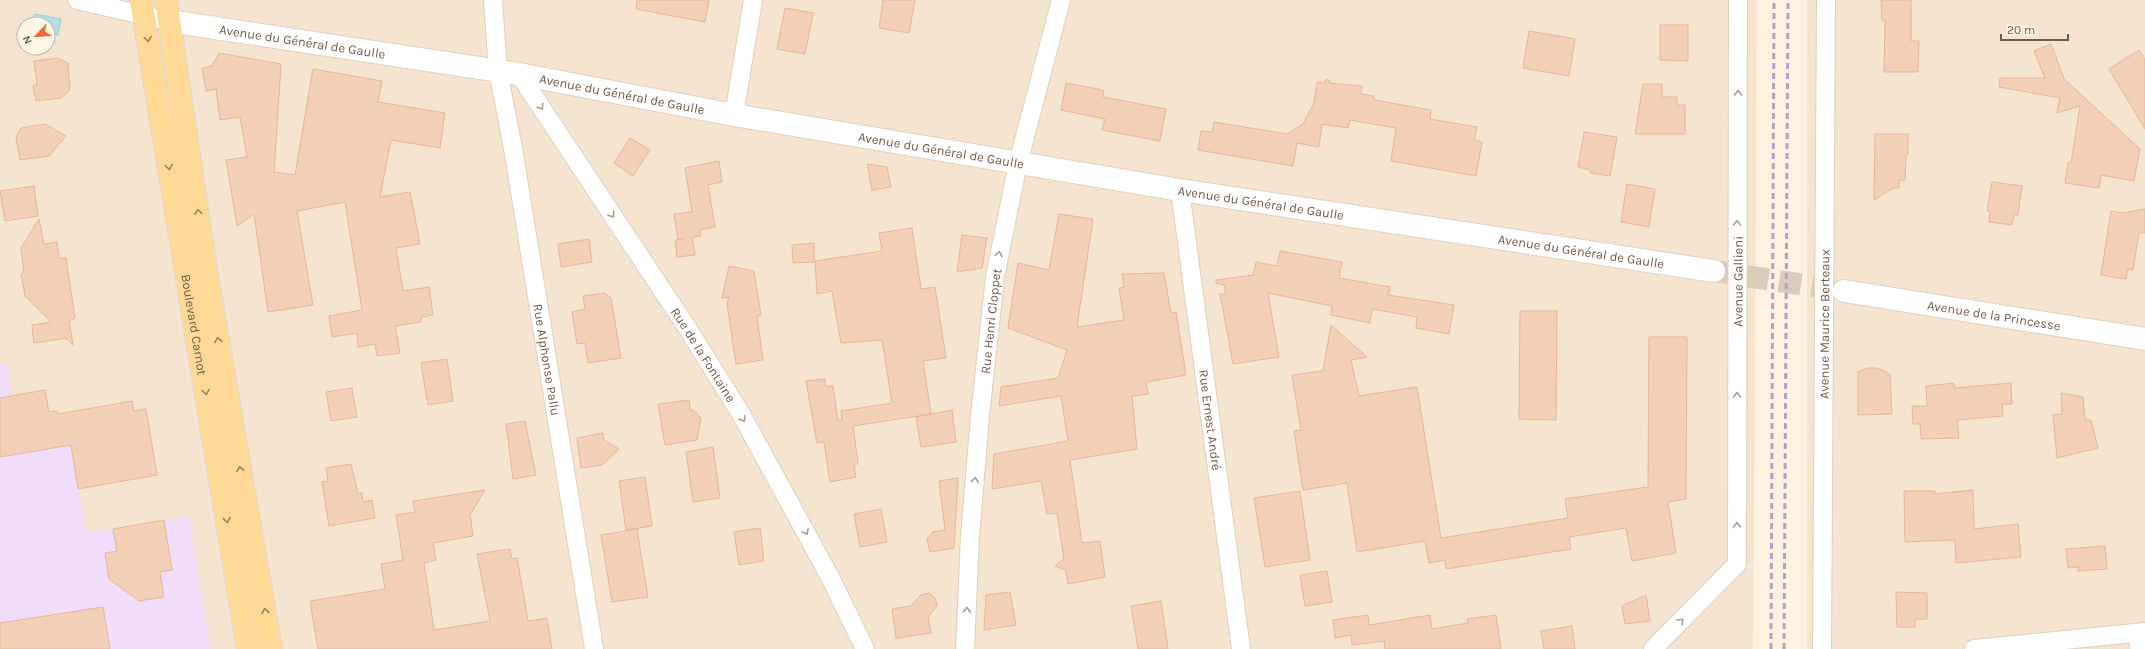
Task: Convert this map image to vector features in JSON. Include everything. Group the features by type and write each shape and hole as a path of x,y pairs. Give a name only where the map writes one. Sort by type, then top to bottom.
{"main road":[{"name":"Boulevard Carnot","path":"143,7 248,649"},
{"name":"Boulevard Carnot","path":"168,10 206,270 271,649"}],"street":[{"path":"77,0 168,10"},
{"name":"Rue Alphonse Pallu","path":"493,0 498,71 513,148 594,649"},
{"path":"734,115 753,0"},
{"name":"Rue Henri Cloppet","path":"965,649 973,499 995,277 1018,163 1062,0"},
{"name":"Avenue Gallieni","path":"1653,649 1737,564 1738,0"},
{"name":"Avenue Maurice Berteaux","path":"1822,649 1826,0"},
{"name":"Avenue du Général de Gaulle","path":"168,10 734,115 1018,163 1180,190 1714,271"},
{"name":"Rue de la Fontaine","path":"519,74 682,320 741,414 830,577 865,649"},
{"name":"Rue Ernest André","path":"1180,190 1241,649"},
{"name":"Avenue de la Princesse","path":"1844,291 2145,339"},
{"path":"1974,649 2140,638"}],"shaded area":[{"path":"0,0 1757,0 1753,649 0,649"},
{"path":"1807,0 2145,0 2145,649 1807,649"},
{"path":"7,363 12,396 45,390 49,412 57,411 62,440 70,439 86,533 189,517 211,649 0,649 0,365"}],"water":[{"path":"35,14 45,16 35,16"},
{"path":"56,18 61,19 58,35 56,35"}],"building":[{"path":"637,0 709,0 705,22 636,9"},
{"path":"883,0 915,0 909,33 879,28"},
{"path":"1881,0 1911,0 1911,41 1919,41 1918,72 1884,72 1885,20 1882,20"},
{"path":"785,8 813,13 805,54 777,49"},
{"path":"1660,25 1688,25 1688,61 1660,60"},
{"path":"1529,31 1575,39 1569,76 1523,68"},
{"path":"2051,44 2064,79 2140,149 2134,181 2101,175 2099,188 2065,183 2068,162 2071,163 2080,106 2057,113 2060,98 1999,87 2000,78 2045,78 2034,51"},
{"path":"2139,50 2145,59 2145,129 2109,69"},
{"path":"219,53 281,64 274,172 295,175 313,69 382,81 378,102 445,113 440,148 391,140 380,197 410,192 420,244 396,248 403,291 429,287 433,315 421,317 421,322 395,326 400,353 377,356 375,344 358,347 357,333 332,337 329,316 362,310 345,202 297,211 313,305 268,312 254,214 237,226 226,160 247,157 240,117 220,120 216,89 206,91 202,68 212,66"},
{"path":"57,58 68,63 70,90 61,98 36,101 33,86 37,84 34,61"},
{"path":"1326,79 1329,80 1329,83 1362,86 1361,94 1374,96 1374,100 1431,110 1430,119 1477,127 1474,140 1482,142 1476,176 1391,161 1396,128 1350,120 1348,128 1322,124 1319,147 1297,143 1293,166 1198,150 1201,131 1212,132 1214,122 1287,134 1303,124 1314,103 1317,82 1325,83"},
{"path":"1066,83 1104,91 1103,97 1166,109 1160,141 1102,130 1105,119 1061,110"},
{"path":"1643,84 1662,84 1662,97 1677,97 1677,105 1685,105 1685,134 1635,134"},
{"path":"45,124 66,136 49,156 20,160 16,137 21,128"},
{"path":"1584,132 1617,137 1610,176 1590,173 1590,170 1578,167"},
{"path":"1875,134 1908,134 1908,154 1906,155 1905,180 1899,180 1899,188 1893,188 1874,200"},
{"path":"630,138 650,150 633,176 614,163"},
{"path":"719,161 722,182 708,185 715,227 700,230 701,236 692,237 695,255 677,257 675,240 683,239 678,239 674,214 692,212 685,168"},
{"path":"867,164 887,167 891,187 872,190"},
{"path":"1992,182 2022,186 2018,215 2014,214 2012,225 1989,222 1990,211 1987,211"},
{"path":"1627,184 1655,189 1649,227 1621,222"},
{"path":"34,186 38,216 5,221 0,191"},
{"path":"2145,209 2145,233 2139,233 2133,270 2128,269 2126,279 2101,275 2111,211 2123,213"},
{"path":"1059,214 1093,219 1077,327 1124,320 1119,288 1124,287 1122,274 1164,273 1171,313 1176,312 1186,375 1146,382 1148,394 1132,396 1137,449 1070,460 1082,543 1100,541 1105,577 1068,584 1066,570 1055,566 1064,559 1057,513 1047,514 1041,481 992,489 994,454 1068,441 1061,396 999,406 1001,387 1058,378 1067,350 1008,328 1018,263 1049,270"},
{"path":"39,219 44,244 57,242 59,258 66,258 75,318 69,321 73,345 66,338 34,343 32,325 51,322 25,296 21,274 24,273 21,248"},
{"path":"912,228 921,289 935,287 946,358 923,361 931,414 853,426 858,464 854,464 856,477 830,482 824,442 817,443 806,381 825,379 826,387 833,386 838,421 842,420 841,411 892,403 882,340 841,343 832,291 817,294 815,261 882,251 879,233"},
{"path":"962,235 987,238 982,268 957,272"},
{"path":"589,239 592,262 561,267 558,244"},
{"path":"814,243 814,262 793,263 792,245"},
{"path":"1280,251 1342,262 1339,278 1390,287 1388,295 1454,305 1449,334 1416,328 1417,317 1372,309 1370,323 1331,315 1332,306 1268,293 1279,357 1233,364 1220,294 1226,294 1224,285 1216,283 1216,280 1253,275 1256,262 1277,266"},
{"path":"729,266 754,271 761,315 757,316 763,360 736,364 727,304 729,297 722,298"},
{"path":"605,293 611,298 621,358 588,363 585,343 577,344 572,312 585,309 583,296"},
{"path":"1520,311 1557,311 1556,420 1519,419"},
{"path":"1331,325 1367,357 1351,360 1359,396 1417,387 1441,538 1568,518 1565,499 1648,487 1649,337 1687,337 1686,499 1668,502 1676,553 1632,561 1626,528 1569,537 1571,549 1446,569 1445,560 1429,563 1425,541 1357,552 1347,483 1303,490 1294,431 1301,430 1292,375 1323,371"},
{"path":"447,359 453,401 428,405 421,363"},
{"path":"1868,368 1877,368 1890,374 1892,414 1858,415 1858,372"},
{"path":"1954,383 1954,388 2011,383 2012,404 2002,404 2003,416 1957,420 1959,438 1921,439 1920,424 1913,424 1912,406 1927,406 1926,386"},
{"path":"352,388 357,417 331,421 326,392"},
{"path":"45,390 49,412 57,411 58,414 132,401 134,411 146,409 157,475 78,489 71,445 0,457 0,398"},
{"path":"2061,393 2083,397 2085,420 2091,420 2098,448 2057,458 2053,415 2062,414"},
{"path":"689,400 690,409 697,413 701,419 697,440 665,445 658,404"},
{"path":"952,410 956,442 921,447 916,417"},
{"path":"525,421 536,475 513,479 506,424"},
{"path":"603,433 604,440 619,449 602,465 581,468 577,438"},
{"path":"713,447 720,498 693,502 686,452"},
{"path":"351,464 358,494 362,493 363,502 372,500 375,518 329,526 322,482 328,481 326,468"},
{"path":"645,477 652,526 626,530 619,481"},
{"path":"958,478 954,548 930,552 927,539 933,532 945,530 939,481"},
{"path":"485,490 470,515 473,536 433,543 436,560 424,563 434,630 490,621 477,554 510,549 512,559 517,558 528,621 547,618 552,649 318,649 310,601 385,589 381,564 403,560 396,515 415,512 413,501"},
{"path":"1973,490 1974,529 2018,524 2021,557 1956,563 1955,540 1905,542 1904,491 1935,491 1935,494"},
{"path":"1300,491 1310,560 1265,567 1254,498"},
{"path":"881,509 887,542 860,547 854,514"},
{"path":"164,520 172,570 160,572 164,597 139,601 109,579 105,553 117,551 113,529"},
{"path":"760,528 764,561 739,565 734,532"},
{"path":"637,529 648,597 612,602 601,535"},
{"path":"2105,546 2107,569 2078,571 2078,567 2068,568 2066,549"},
{"path":"1327,571 1332,602 1305,606 1300,575"},
{"path":"1010,592 1016,625 984,630 986,595"},
{"path":"1896,592 1927,593 1927,619 1915,619 1915,627 1897,627"},
{"path":"929,593 935,598 937,606 928,617 931,633 896,638 892,609 911,606 921,595"},
{"path":"1646,595 1650,621 1625,624 1622,606"},
{"path":"1161,601 1168,649 1138,649 1131,606"},
{"path":"103,607 110,649 0,649 0,623"},
{"path":"1368,615 1369,625 1430,615 1432,629 1468,623 1467,619 1496,615 1501,649 1385,649 1384,641 1352,645 1351,635 1335,638 1333,620"},
{"path":"1572,626 1575,649 1544,649 1541,631"}],"tunnel":[{"path":"1714,271 1844,291"}],"railway":[{"path":"1771,649 1774,0"},
{"path":"1784,649 1788,0"}]}
